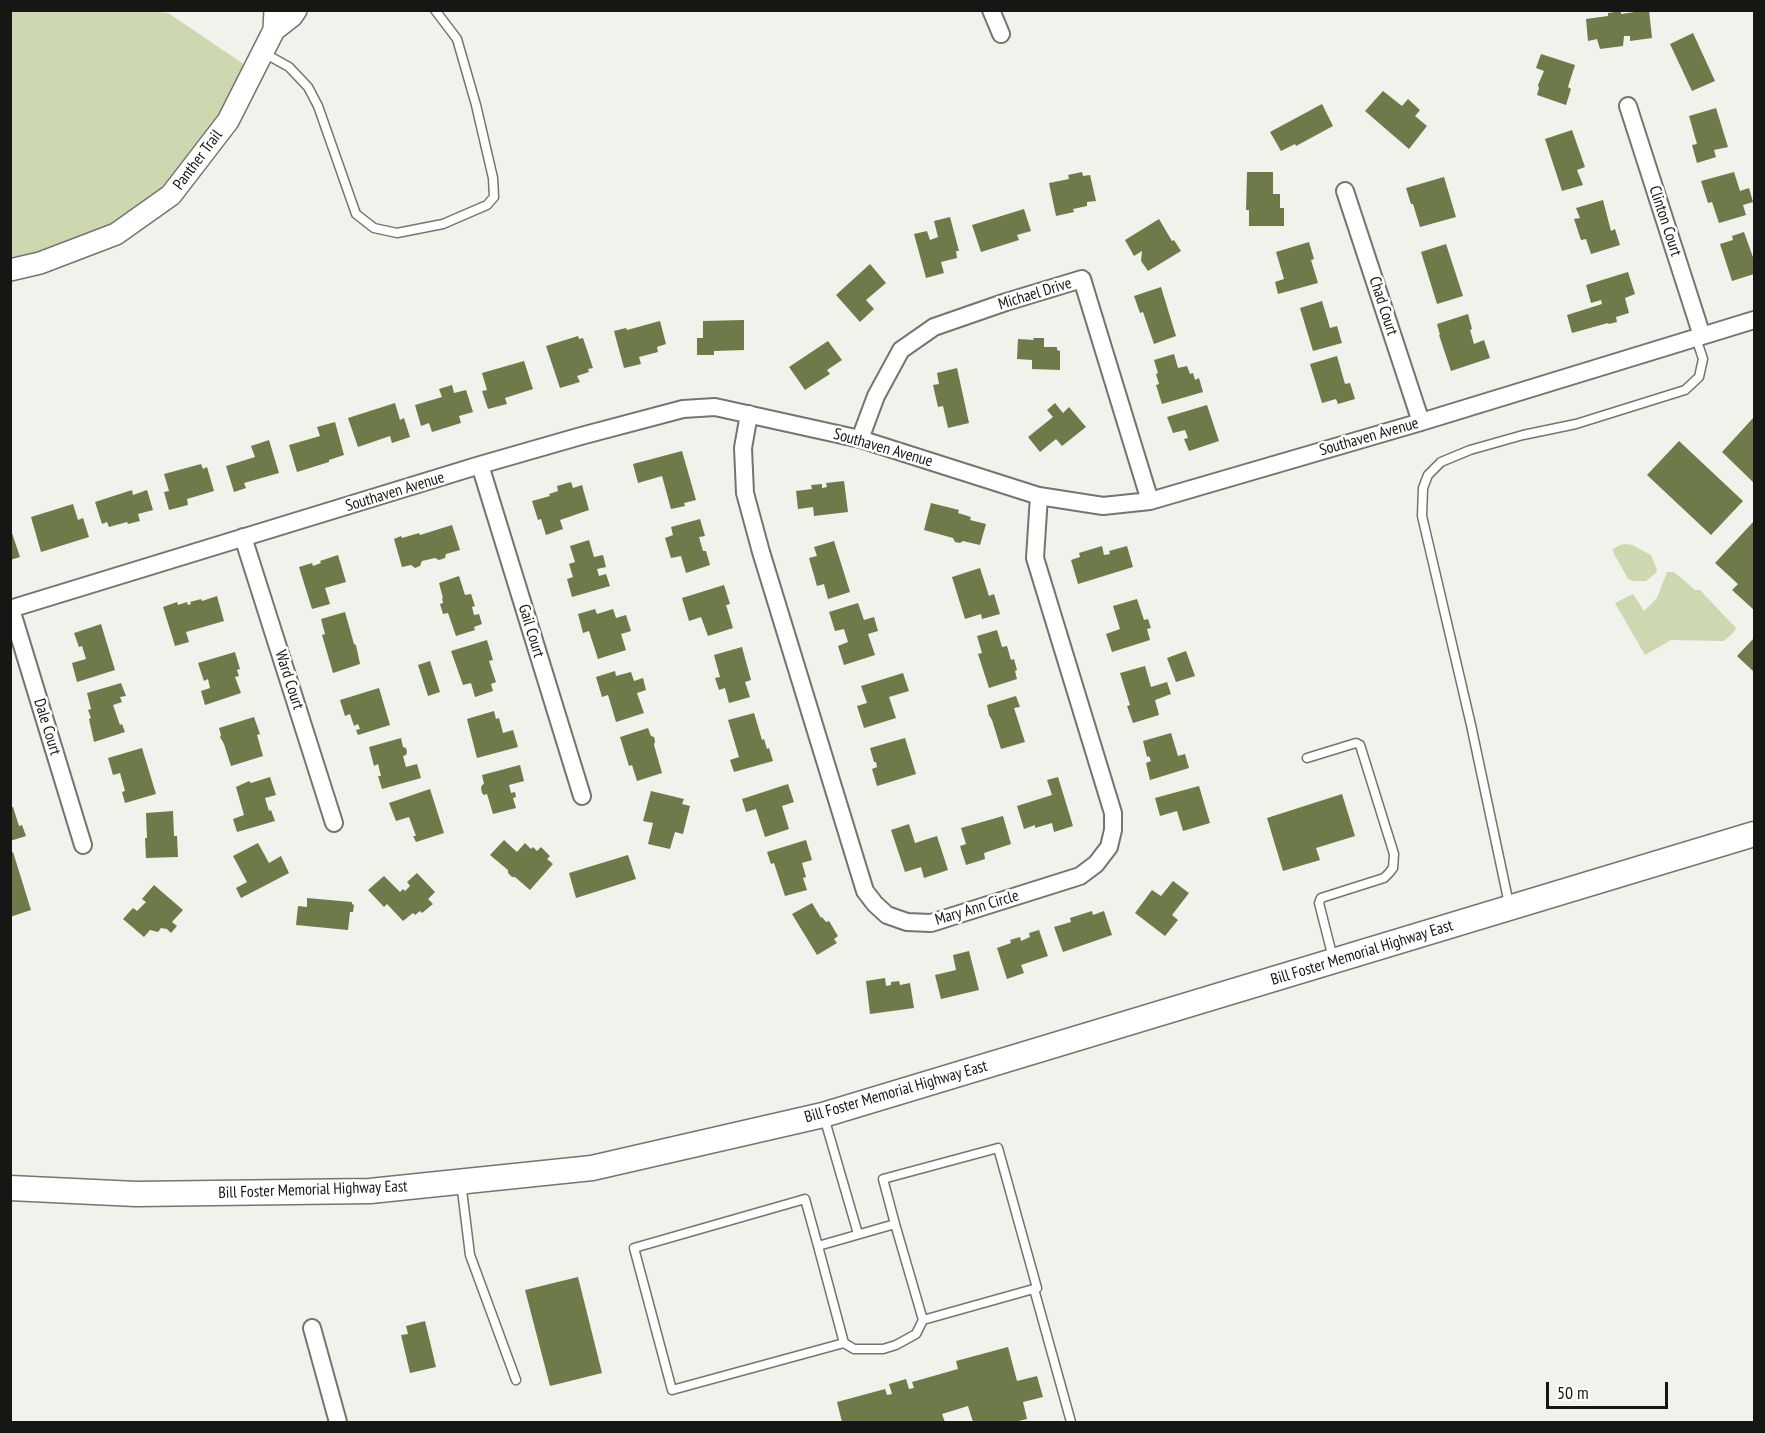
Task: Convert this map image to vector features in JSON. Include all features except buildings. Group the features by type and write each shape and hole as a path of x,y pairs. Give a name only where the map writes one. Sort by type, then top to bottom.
{"main road":[{"name":"Bill Foster Memorial Highway East","path":"10,1188 136,1194 370,1191 592,1168 823,1115 1755,834"}],"street":[{"name":"Panther Trail","path":"10,270 40,263 116,234 171,195 228,121 263,52 274,20 292,16 296,10"},
{"path":"991,10 1001,34"},
{"name":"Clinton Court","path":"1628,106 1699,337"},
{"name":"Chad Court","path":"1345,191 1421,422"},
{"name":"Michael Drive","path":"860,439 876,396 901,350 909,344 934,327 1082,279 1150,501"},
{"name":"Southaven Avenue","path":"11,609 480,465 683,409 715,407 860,439 1039,496 1103,506 1150,501 1421,422 1755,320"},
{"name":"Mary Ann Circle","path":"749,414 743,448 745,493 865,891 887,915 907,922 931,923 1080,876 1096,864 1109,847 1113,830 1113,813 1035,558 1039,496"},
{"name":"Gail Court","path":"480,465 582,796"},
{"name":"Ward Court","path":"243,537 334,823"},
{"name":"Dale Court","path":"11,609 83,845"},
{"path":"312,1328 338,1422"}],"lane":[{"path":"263,52 289,67 308,87 318,106 356,214 374,228 397,233 443,224 487,205 494,197 493,178 476,105 457,39 435,10"},
{"path":"1510,908 1471,725 1422,516 1423,488 1428,476 1441,462 1470,450 1523,435 1595,419 1685,390 1699,377 1703,358 1699,337"},
{"path":"1307,758 1356,743 1360,745 1394,854 1393,868 1384,878 1321,898 1319,903 1334,961"},
{"path":"823,1115 858,1234"},
{"path":"843,1342 672,1390 634,1248 805,1199 843,1342 854,1349 883,1349 916,1334 923,1320 883,1179 998,1148 1037,1288 923,1320"},
{"path":"461,1182 470,1255 516,1380"},
{"path":"818,1246 895,1224"},
{"path":"1034,1289 1071,1422"}],"green space":[{"path":"135,10 168,13 248,67 215,121 155,199 100,234 10,261 10,11"},
{"path":"1626,544 1651,555 1657,570 1646,581 1628,579 1612,550"},
{"path":"1667,572 1674,572 1695,590 1700,590 1736,628 1733,633 1724,641 1671,640 1645,655 1615,603 1633,594 1644,611 1657,598"}]}
